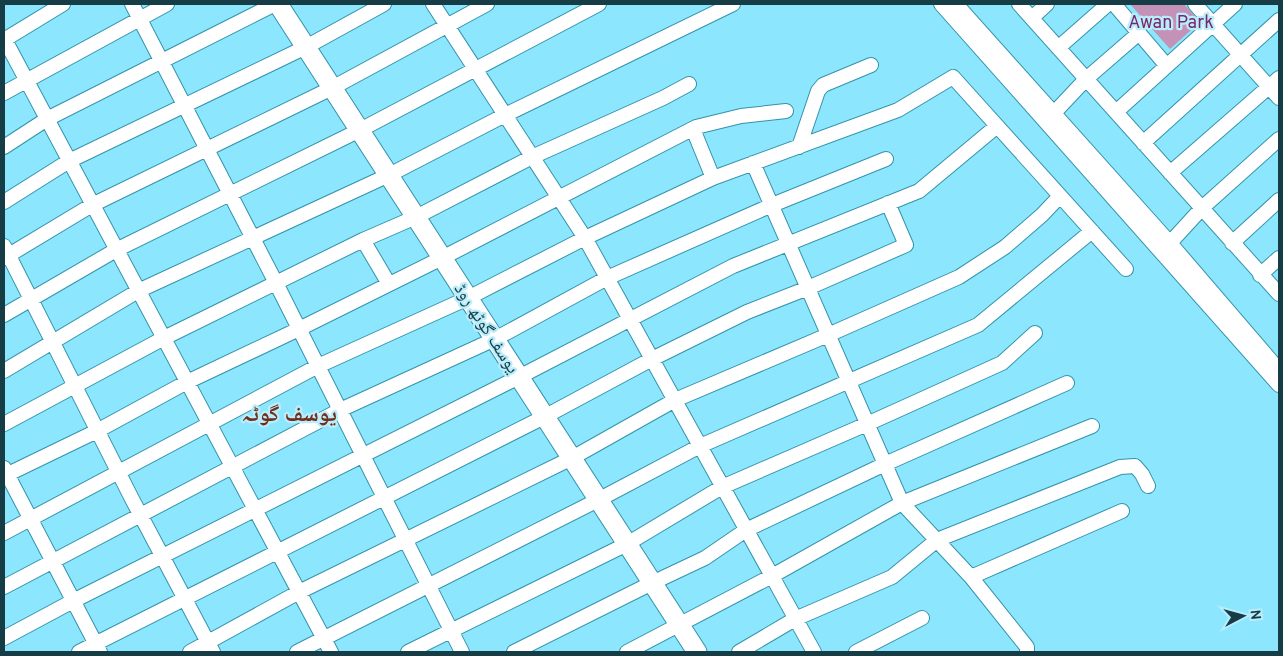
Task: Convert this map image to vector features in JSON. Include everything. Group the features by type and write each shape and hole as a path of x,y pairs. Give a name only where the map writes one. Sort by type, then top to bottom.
{"street":[{"path":"62,4 4,39 331,652"},
{"path":"132,4 253,237 462,652"},
{"path":"4,93 167,4"},
{"path":"4,147 47,119 277,4"},
{"name":"یوسف گوٹھ روڈ","path":"277,4 697,652"},
{"path":"4,202 69,161 306,47 384,4"},
{"path":"433,4 585,238 814,652"},
{"path":"211,648 141,516 32,299 5,253 92,205 332,88 487,4"},
{"path":"4,315 116,250 360,130 599,4"},
{"path":"4,371 138,291 389,175 733,4"},
{"path":"941,4 1279,385"},
{"path":"956,4 1279,368"},
{"path":"1019,4 1279,294"},
{"path":"1032,18 1048,4"},
{"path":"1058,48 1108,4"},
{"path":"1114,4 1167,66"},
{"path":"1195,4 1241,55 1274,82 1279,98"},
{"path":"1116,112 1235,4"},
{"path":"1143,143 1279,20"},
{"path":"1054,113 1086,79 1139,34"},
{"path":"799,146 818,91 823,85 871,65"},
{"path":"4,533 318,366 468,298 585,238 713,178 898,110 953,77 1126,269"},
{"path":"1170,173 1274,82"},
{"path":"4,424 164,338 363,240 416,217 532,157 663,98 689,84"},
{"path":"98,648 5,473 97,430 187,382 442,258 693,129 741,116 786,111"},
{"path":"4,638 363,454 519,377 733,266 919,191 997,126"},
{"path":"693,129 713,178"},
{"path":"1170,244 1202,208 1279,139"},
{"path":"4,587 340,410 495,339 607,278 772,205 886,159"},
{"path":"753,163 902,503 971,576 1027,647 1027,652"},
{"path":"190,652 211,648 299,592 572,458 674,400 959,277 1005,247 1042,215 1060,196"},
{"path":"1232,243 1279,200"},
{"path":"79,652 98,648 184,598 544,417 652,359 747,312 808,288 906,245 888,203"},
{"path":"297,652 598,500 700,446 978,325 1092,232"},
{"path":"363,240 389,284"},
{"path":"1260,275 1279,258"},
{"path":"408,652 627,544 722,487 1002,363 1035,333"},
{"path":"514,652 705,558 746,530 885,464 1067,383"},
{"path":"627,652 772,576 902,503 1092,426"},
{"path":"739,652 796,619 892,578 937,540 1120,467 1135,466 1142,474 1148,486"},
{"path":"971,576 1122,511"},
{"path":"856,652 922,618"}],"green space":[{"name":"Awan Park","path":"1130,4 1184,4 1200,22 1170,49"}],"district":[{"name":"یوسف گوٹہ","path":"289,413"}]}
